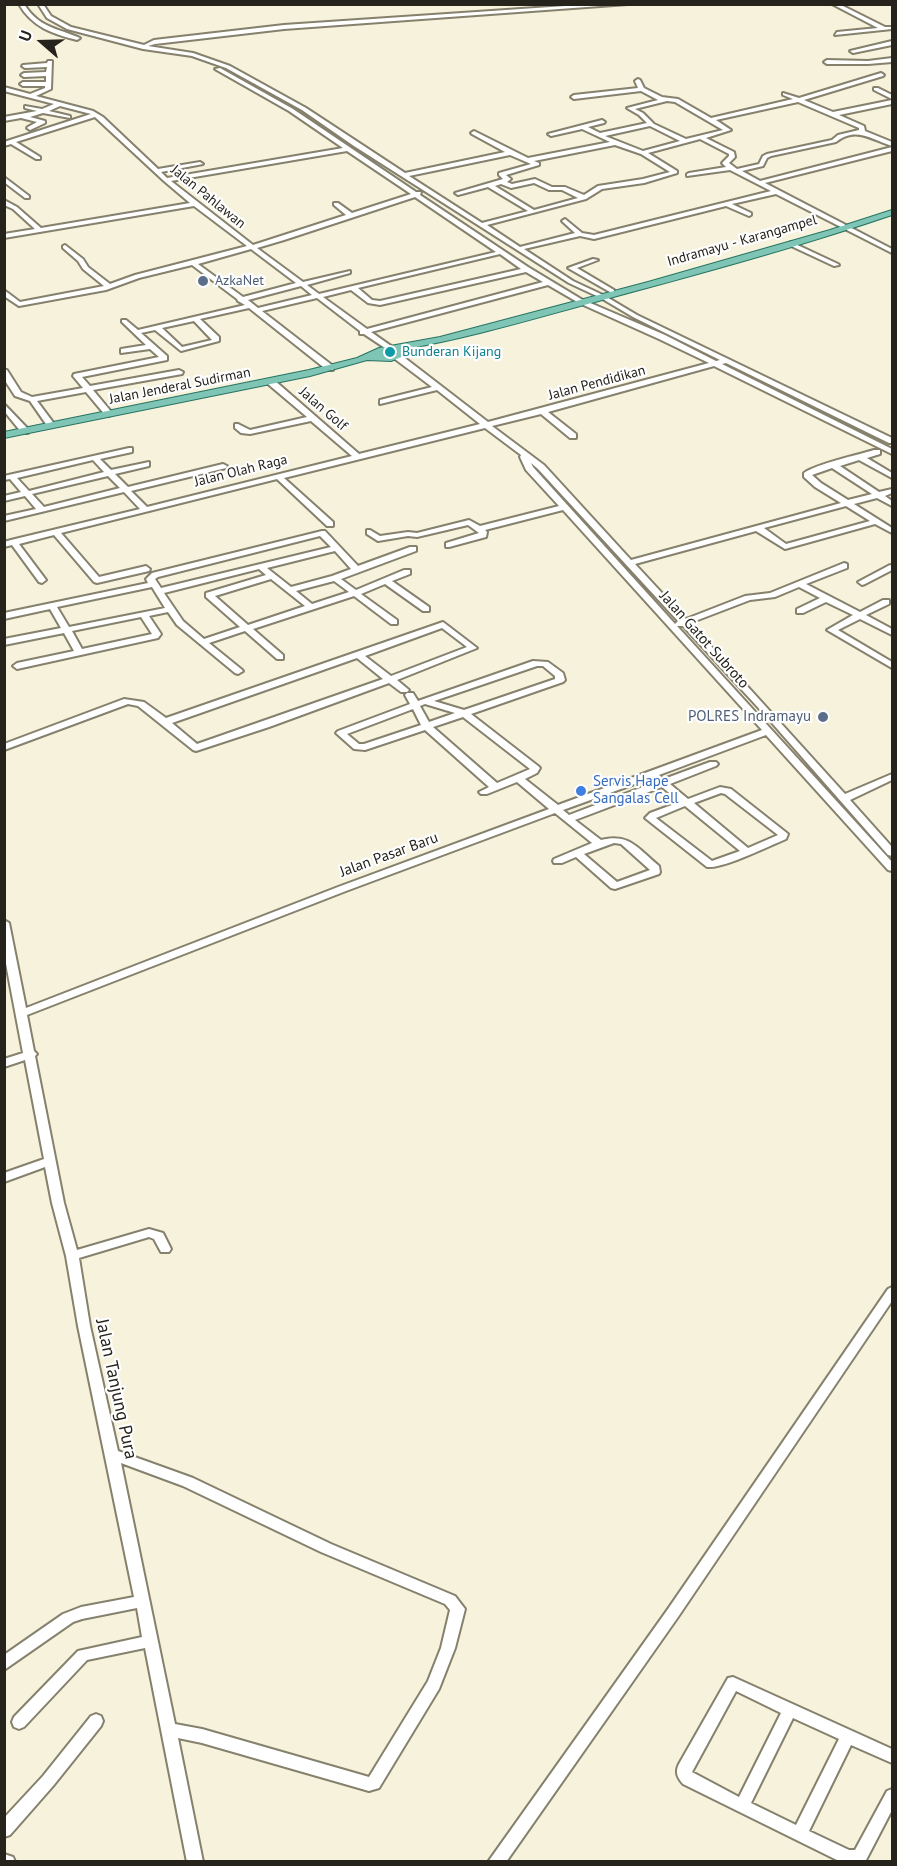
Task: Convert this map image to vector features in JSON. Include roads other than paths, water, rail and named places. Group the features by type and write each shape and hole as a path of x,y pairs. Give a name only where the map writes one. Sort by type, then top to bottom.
{"main road":[{"path":"840,228 892,210"},
{"name":"Indramayu - Karangampel","path":"392,353 791,244 840,228"},
{"name":"Indramayu - Karangampel","path":"599,296 840,228"},
{"name":"Jalan Jenderal Sudirman","path":"4,435 271,382 392,353"}],"street":[{"path":"21,4 32,19 57,33 204,64 218,69 291,110 548,283 581,301 892,441"},
{"path":"40,4 49,17 69,28 143,47 193,55 228,67 304,109 356,145 406,175 426,192 542,266 892,452"},
{"path":"143,47 154,42 284,27 626,4"},
{"path":"834,4 885,29"},
{"path":"837,34 892,28"},
{"path":"860,42 892,56"},
{"path":"853,51 892,43"},
{"path":"863,65 892,60"},
{"path":"710,120 884,77 863,65 852,62 828,62"},
{"path":"25,66 50,63 48,89 31,96"},
{"path":"24,75 49,74"},
{"path":"638,81 642,89"},
{"path":"23,84 48,84"},
{"name":"Jalan Pahlawan","path":"4,89 96,115 195,204 392,353"},
{"path":"574,97 642,89 665,99 676,100 728,131 643,153"},
{"path":"876,89 892,97"},
{"path":"784,94 862,127 862,132"},
{"path":"665,99 630,108 641,114 650,124 685,141"},
{"path":"834,114 892,102"},
{"path":"4,118 16,121 59,104"},
{"path":"27,107 68,117"},
{"path":"4,144 96,115"},
{"path":"4,137 43,122 23,117"},
{"path":"551,134 602,122"},
{"path":"600,135 650,124"},
{"path":"481,225 584,198 604,186 644,181 674,173 643,153 583,127"},
{"path":"689,175 760,165 769,155 834,141 846,133 862,132 892,144"},
{"path":"458,193 508,179 501,174 537,165 474,133"},
{"path":"702,138 732,153 732,157 725,163 733,170 892,256"},
{"path":"12,142 38,158"},
{"path":"527,160 616,143"},
{"path":"166,180 346,149"},
{"path":"758,183 892,149"},
{"path":"406,175 511,153"},
{"path":"486,159 495,164"},
{"path":"157,171 200,164"},
{"path":"504,168 511,171"},
{"path":"5,176 15,188 27,196"},
{"path":"500,181 512,186 536,181 551,189 563,188 584,198"},
{"path":"490,185 533,212"},
{"path":"4,190 15,188"},
{"path":"4,292 17,304 109,286 137,276 251,248 426,192"},
{"path":"565,221 580,234 592,237 775,192"},
{"path":"4,202 15,208 40,230"},
{"path":"4,236 95,223 195,204"},
{"path":"336,204 351,216"},
{"path":"726,204 749,214"},
{"path":"840,228 892,251"},
{"path":"518,249 580,234"},
{"path":"791,244 836,265"},
{"path":"65,247 81,260 85,268 109,286"},
{"path":"136,332 315,297 502,252"},
{"path":"596,260 571,268 612,291"},
{"path":"193,263 330,368"},
{"path":"352,287 370,302 380,303 542,266"},
{"path":"240,300 348,272"},
{"path":"363,332 548,283"},
{"path":"157,328 181,349 215,341 216,339 196,319"},
{"path":"109,414 77,376 163,359 162,354 124,321"},
{"path":"124,351 152,346"},
{"name":"Jalan Gatot Subroto","path":"392,353 541,467 802,750 892,853"},
{"name":"Jalan Pendidikan","path":"485,424 722,363"},
{"path":"4,372 18,394 33,400 51,425"},
{"path":"33,400 86,388 179,372"},
{"name":"Jalan Golf","path":"271,382 357,456"},
{"path":"383,402 437,388"},
{"path":"4,406 25,431"},
{"path":"542,411 573,436"},
{"path":"238,426 250,432 313,418"},
{"name":"Jalan Olah Raga","path":"4,544 485,424"},
{"path":"8,478 129,450"},
{"path":"877,452 812,472 807,476 892,531"},
{"name":"Jalan Gatot Subroto","path":"523,454 529,468 738,699 757,717 767,731 791,754 892,868"},
{"path":"860,457 892,476"},
{"path":"95,458 145,509"},
{"path":"4,499 146,464"},
{"path":"833,465 892,504"},
{"path":"4,519 223,466"},
{"path":"278,476 330,524"},
{"path":"8,478 27,493 41,509"},
{"path":"628,563 892,491"},
{"path":"481,530 567,509"},
{"path":"758,528 784,547 878,521"},
{"path":"370,532 380,539 408,534 417,535 472,523 481,530 483,535 449,545"},
{"path":"56,532 97,580 146,569"},
{"path":"238,670 180,623 150,579 155,574 322,533 357,570"},
{"path":"14,542 42,580"},
{"path":"4,616 157,588 337,548"},
{"path":"290,590 335,578 413,549"},
{"path":"260,566 312,608"},
{"path":"673,626 748,598 772,595 844,566"},
{"path":"862,582 890,568"},
{"path":"204,642 312,608 407,572"},
{"path":"879,574 892,580"},
{"path":"272,576 209,595 280,657"},
{"path":"335,578 394,622"},
{"path":"387,581 426,609"},
{"path":"799,584 892,632"},
{"path":"800,611 826,598"},
{"path":"889,599 831,630 892,665"},
{"path":"226,610 240,606"},
{"path":"53,607 80,653"},
{"path":"4,640 144,615 170,607"},
{"path":"66,629 170,607"},
{"path":"17,666 155,636 157,634 144,615"},
{"path":"4,747 128,701 141,704 196,747 262,727 473,648 443,625 165,722"},
{"path":"358,655 404,690"},
{"path":"414,705 341,733 361,748 562,678 546,664 536,663 425,701"},
{"path":"484,792 535,770 535,768 464,713 410,695 426,726 495,787"},
{"name":"Jalan Pasar Baru","path":"23,1013 556,808 767,731"},
{"path":"568,819 713,764"},
{"path":"652,774 747,852"},
{"path":"843,799 892,777"},
{"path":"518,778 599,844"},
{"path":"720,790 727,790 783,834 782,837 711,865 650,819 653,815 685,802 720,790"},
{"path":"558,861 614,840 624,842 655,868 655,872 615,886 577,854"},
{"name":"Jalan Tanjung Pura","path":"4,923 195,1862"},
{"path":"4,1064 31,1054"},
{"path":"4,1178 51,1161"},
{"path":"72,1256 149,1233 157,1234 165,1249"},
{"path":"496,1862 673,1613 892,1292"},
{"path":"111,1454 188,1482 326,1548 450,1600 458,1609 448,1648 434,1684 374,1783 369,1784 202,1737 169,1730"},
{"path":"4,1664 68,1618 81,1613 142,1601"},
{"path":"19,1722 83,1655 151,1641"},
{"path":"892,1756 733,1683 684,1768 684,1774 688,1779 848,1857 859,1857 892,1796"},
{"path":"742,1806 790,1710"},
{"path":"4,1830 48,1781 96,1720"},
{"path":"799,1834 848,1736"}],"place":[{"name":"AzkaNet","path":"203,281"},
{"name":"Bunderan Kijang","path":"390,352"},
{"name":"POLRES Indramayu","path":"823,717"},
{"name":"Servis Hape Sangalas Cell","path":"581,791"}]}
